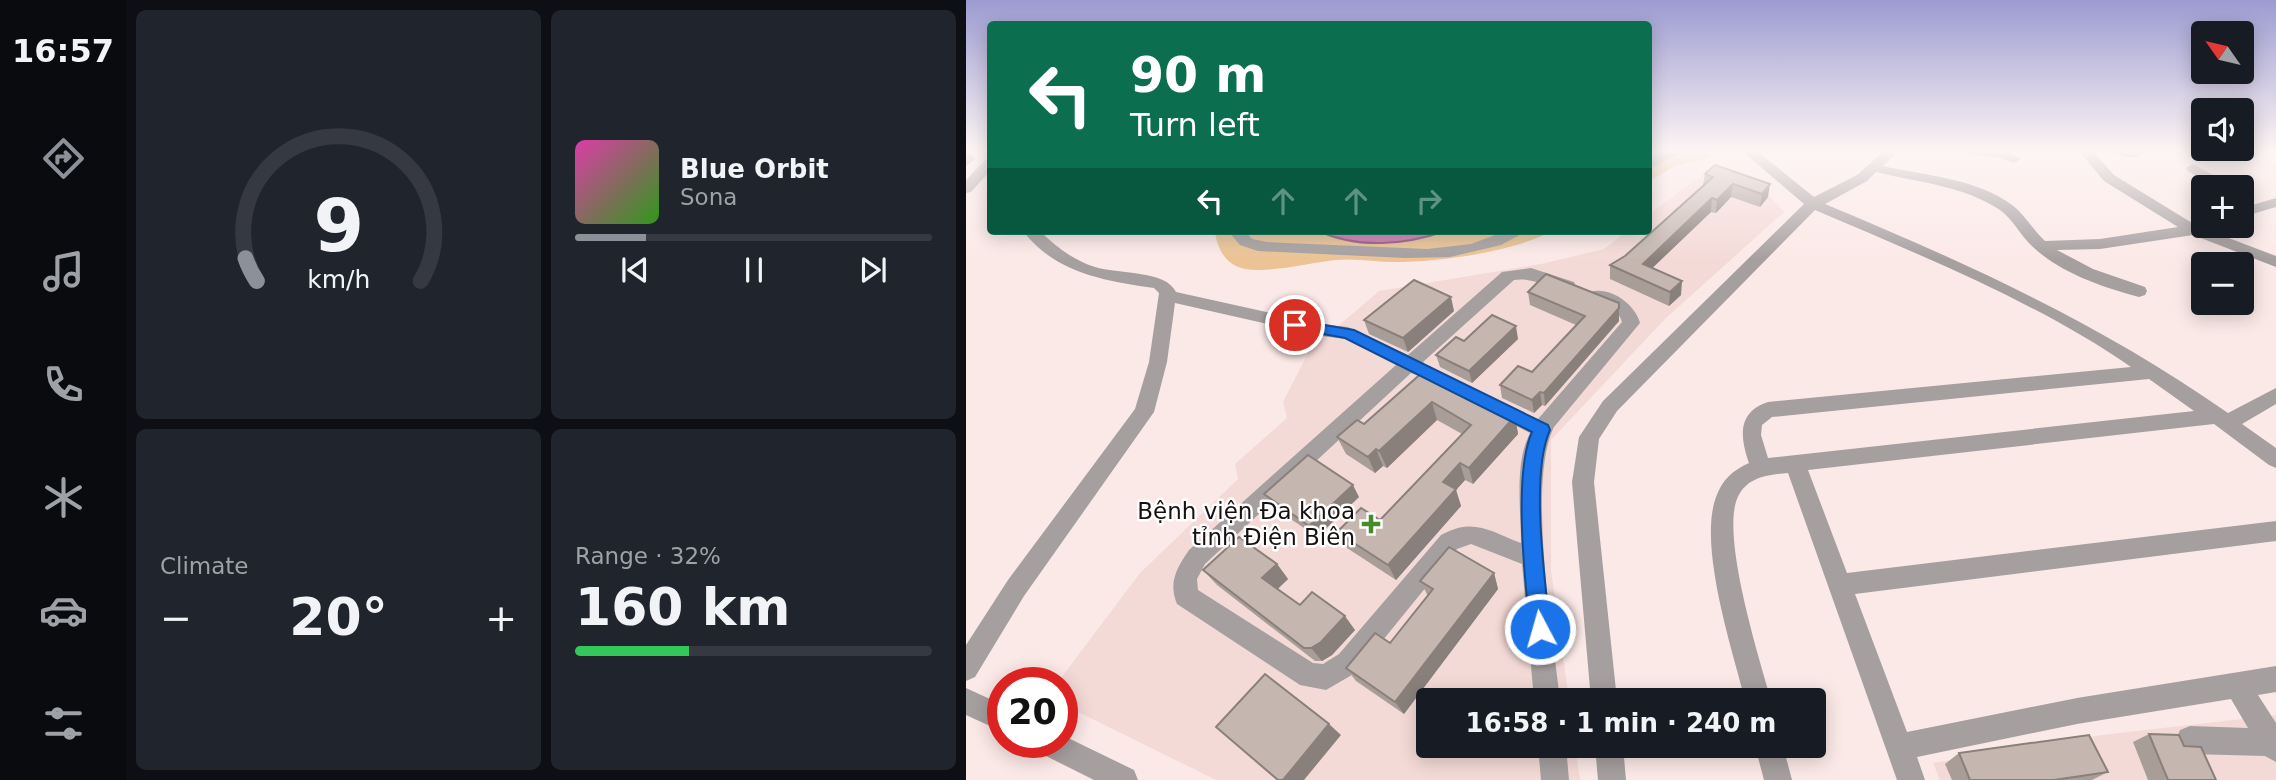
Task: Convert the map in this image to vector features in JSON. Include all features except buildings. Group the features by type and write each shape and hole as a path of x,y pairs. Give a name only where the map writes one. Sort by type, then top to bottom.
{"street":[{"path":"1793,187 1813,204 1936,256 2064,319 2152,372 2222,419 2276,460"},
{"path":"1603,688 1583,482 1589,437 1610,405 1813,204 1845,187"},
{"path":"1956,187 2008,209 2040,246 2068,264 2139,291"},
{"path":"2125,187 2191,225"},
{"path":"2254,209 2276,202"},
{"path":"2040,246 2101,244 2191,230"},
{"path":"966,668 1016,588 1144,412 1158,362 1168,292 1159,284 1086,271 1051,253 1035,235"},
{"path":"1240,235 1246,242 1258,246 1335,248 1398,255 1430,255 1466,250 1511,235"},
{"path":"2219,238 2276,262"},
{"path":"1533,558 1472,534 1461,535 1449,542 1348,663 1326,677 1309,676 1186,596 1185,577 1197,557 1508,276 1519,272 1532,273 1622,306 1630,313 1631,323 1542,430 1536,442 1532,473 1533,558 1546,688"},
{"path":"1168,296 1321,330 1348,333 1434,376"},
{"path":"1761,467 1751,437 1751,425 1758,415 1768,410 2152,372"},
{"path":"1470,394 1542,430"},
{"path":"1755,688 1733,601 1722,536 1724,501 1731,487 1747,472 1761,467 2222,419 2276,395"},
{"path":"1796,465 1911,780"},
{"path":"1842,585 2276,531"},
{"path":"1899,747 2077,711 2276,679"},
{"path":"2237,685 2275,744"},
{"path":"966,701 987,711"},
{"path":"2190,740 2275,744"},
{"path":"1078,757 1124,780"},
{"path":"1553,758 1555,780"},
{"path":"1610,758 1612,780"},
{"path":"1772,758 1778,780"}],"shaded area":[{"name":"Bệnh viện Đa khoa tỉnh Điện Biên","path":"1685,187 1749,187 1769,195 1784,212 1665,319 1551,440 1551,570 1567,688 1416,688 1416,758 1577,758 1580,780 1216,780 1078,712 1078,667 1069,667 1140,573 1238,479 1235,464 1287,418 1283,402 1309,351 1379,291 1541,264 1604,249 1622,235 1652,235 1652,213"},
{"path":"1216,235 1543,235 1517,245 1454,258 1395,262 1326,261 1257,270 1236,266 1227,260"},
{"path":"1329,235 1433,235 1382,243 1349,241"},
{"path":"2276,715 2276,780 1940,780 1933,763 2102,735"}],"place":[{"name":"Bệnh viện Đa khoa tỉnh Điện Biên","path":"1371,524"}],"route":[{"path":"1295,325 1348,333 1542,430 1536,442 1532,473 1533,558 1540,629"}]}
